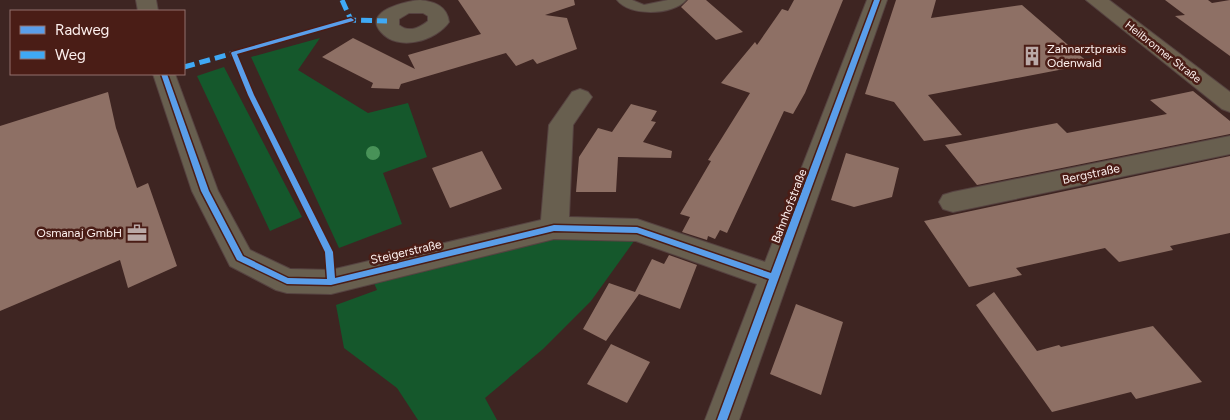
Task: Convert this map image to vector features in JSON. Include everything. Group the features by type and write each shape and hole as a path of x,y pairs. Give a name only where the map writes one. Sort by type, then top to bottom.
{"main road":[{"name":"Heilbronner Straße","path":"1096,0 1230,104"}],"street":[{"name":"Bahnhofstraße","path":"722,420 773,277 802,207 877,0"},
{"name":"Steigerstraße","path":"164,75 206,191 240,258 287,281 331,282 554,228 637,230 773,277"},
{"path":"554,228 561,125 580,97"},
{"name":"Bergstraße","path":"953,202 1230,145"}],"lane":[{"path":"622,0 638,10 653,9 680,0"}],"green space":[{"path":"320,38 298,70 368,113 408,103 427,157 383,173 402,224 339,248 251,57"},
{"path":"224,67 302,217 270,231 197,76"},
{"path":"556,235 637,237 591,301 543,349 485,398 497,420 418,420 397,388 344,348 336,305 377,290 371,276"}],"building":[{"path":"458,0 574,0 575,5 545,15 567,18 577,49 537,64 533,59 516,66 506,53 401,84 399,89 371,88 373,83 322,57 353,38 415,69 408,55 481,34"},
{"path":"688,0 706,0 743,32 716,40 681,7"},
{"path":"794,0 843,0 805,93 793,114 784,111 727,233 720,230 715,239 708,236 707,240 682,232 690,217 680,214 711,161 708,160 750,93 721,83 755,42 757,45 782,9 788,11"},
{"path":"896,0 936,0 931,18 1022,5 1090,64 928,95 962,135 924,141 894,102 865,94"},
{"path":"1165,0 1208,0 1212,3 1230,0 1230,56 1175,16 1185,15"},
{"path":"1193,91 1230,121 1230,134 977,185 945,145 1057,123 1067,133 1167,114 1150,100"},
{"path":"108,92 116,128 137,188 148,183 177,266 128,288 120,260 0,311 0,126"},
{"path":"631,104 657,111 651,121 656,122 643,142 672,151 671,158 618,157 616,192 576,192 579,157 598,128 612,132"},
{"path":"482,151 502,189 450,208 432,168"},
{"path":"846,153 899,168 892,197 854,207 831,200"},
{"path":"1230,156 1230,233 1170,246 1173,250 1119,262 1105,248 1016,268 1022,275 969,287 924,221"},
{"path":"669,255 697,265 680,309 639,294 606,341 583,329 609,283 635,292 652,259 664,264"},
{"path":"994,292 1037,351 1153,326 1202,382 1136,399 1131,392 1052,412 976,305"},
{"path":"796,304 843,322 821,395 770,374"},
{"path":"611,344 650,362 627,403 587,384"}],"marked path":[{"path":"342,0 351,20 387,21"},
{"path":"185,67 234,53"}],"cycle path":[{"path":"722,420 877,0"},
{"path":"331,282 329,252 251,95 234,53 351,20"},
{"path":"164,75 205,191 240,258 287,281 331,282 554,228 637,230 773,277"}],"place":[{"name":"Zahnarztpraxis Odenwald","path":"1032,56"},
{"name":"Osmanaj GmbH","path":"137,233"}]}
